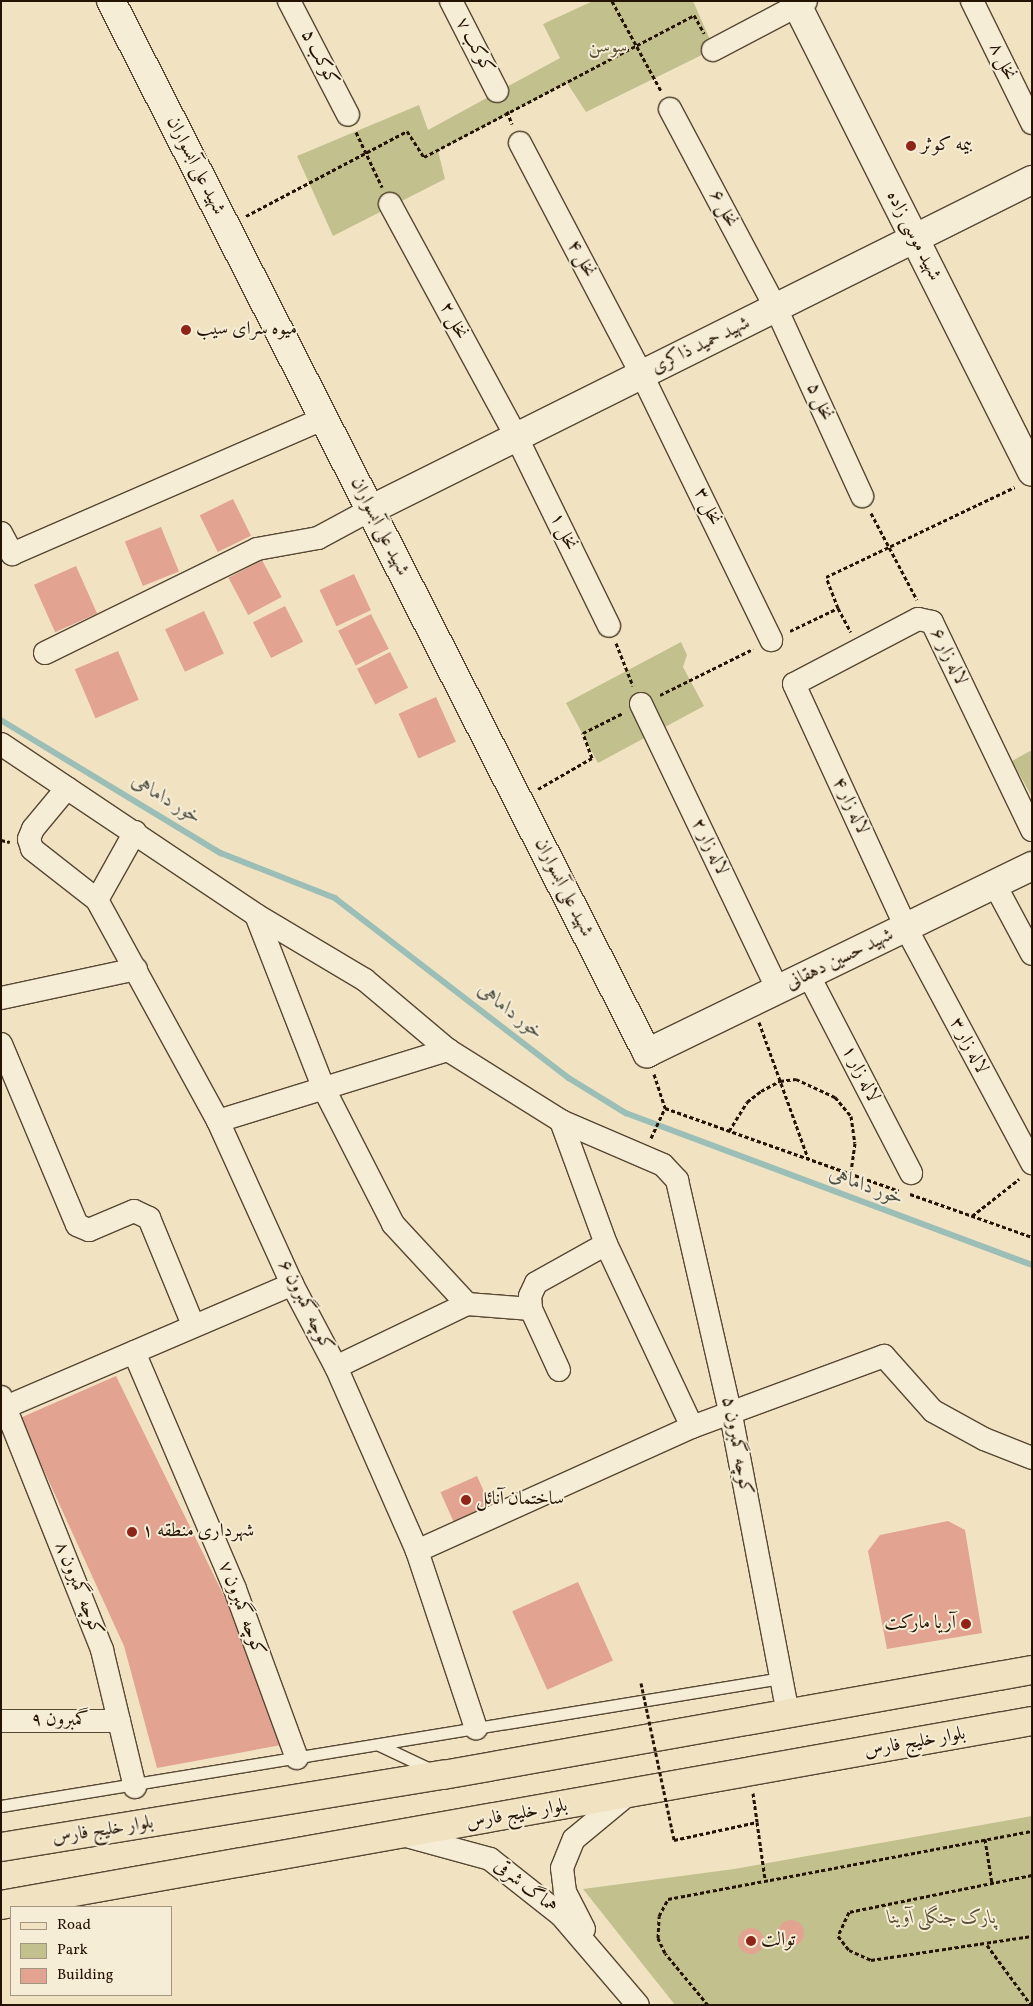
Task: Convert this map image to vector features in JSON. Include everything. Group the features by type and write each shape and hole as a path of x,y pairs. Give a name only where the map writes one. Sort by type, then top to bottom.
{"main road":[{"name":"بلوار خلیج فارس","path":"1,1847 442,1775 1032,1670"},
{"name":"بلوار خلیج فارس","path":"1,1905 405,1836 1032,1721"}],"street":[{"name":"شهید علی آبسواران","path":"110,1 647,1053"},
{"name":"کوکب ۵","path":"289,1 348,115"},
{"name":"کوکب ۷","path":"450,1 497,90"},
{"name":"نخل ۸","path":"972,1 1032,123"},
{"path":"713,50 799,3"},
{"name":"شهید موسی زاده","path":"799,3 1032,472"},
{"name":"نخل ۶","path":"670,109 776,308"},
{"name":"نخل ۴","path":"520,143 642,375"},
{"name":"شهید حمید ذاکری","path":"370,510 1032,180"},
{"name":"نخل ۲","path":"390,204 517,438"},
{"name":"نخل ۵","path":"776,308 862,496"},
{"name":"نخل ۳","path":"642,375 771,640"},
{"path":"1,533 12,554 323,419"},
{"name":"نخل ۱","path":"517,438 609,626"},
{"path":"45,653 257,549 277,548 318,538 370,510"},
{"name":"لاله زار ۶","path":"794,684 926,619 932,622 1032,830"},
{"name":"لاله زار ۴","path":"794,684 906,928"},
{"name":"لاله زار ۲","path":"641,704 778,990"},
{"path":"1,744 135,832 256,915 365,980 448,1050 561,1121 642,1157"},
{"path":"67,788 33,829 29,839 32,849 97,900 135,832"},
{"name":"شهید حسین دهقانی","path":"647,1053 1032,866"},
{"path":"995,884 1032,954"},
{"name":"کوچه گمبرون ۶","path":"97,900 218,1120 292,1284 336,1368 418,1551 476,1728"},
{"path":"256,915 323,1087 393,1224 467,1304"},
{"name":"لاله زار ۳","path":"906,928 1028,1169"},
{"path":"1,998 136,969"},
{"name":"لاله زار ۱","path":"808,976 911,1173"},
{"path":"1,1044 77,1225 88,1230 134,1212 148,1218 193,1325"},
{"path":"218,1120 448,1050"},
{"path":"561,1121 606,1244 692,1427"},
{"name":"کوچه گمبرون ۵","path":"642,1157 663,1165 677,1180 731,1415 788,1714"},
{"path":"558,1370 531,1309 530,1296 536,1282 606,1244"},
{"path":"3,1404 134,1352 292,1284"},
{"path":"336,1368 467,1304 531,1309"},
{"name":"کوچه گمبرون ۷","path":"134,1352 235,1589 297,1758"},
{"path":"418,1551 692,1427 731,1415 884,1356 933,1411 984,1440 1032,1458"},
{"name":"کوچه گمبرون ۸","path":"3,1404 102,1650 135,1787"},
{"name":"گمبرون ۹","path":"1,1721 119,1722"},
{"name":"هماگ شرقی","path":"597,1954 565,1892 562,1868 574,1839 627,1795"},
{"name":"هماگ شرقی","path":"405,1836 438,1842 490,1858 561,1915 597,1954 638,2005"}],"lane":[{"path":"1,1806 135,1787 297,1758 781,1678"},
{"path":"379,1745 442,1775"}],"path":[{"path":"612,1 670,109"},
{"path":"225,226 407,131 424,158 694,15 713,50"},
{"path":"497,90 520,143"},
{"path":"348,115 390,204"},
{"path":"862,496 926,619"},
{"path":"838,608 860,650"},
{"path":"609,626 641,704"},
{"path":"752,1003 808,1158"},
{"path":"642,1157 665,1108 647,1053"},
{"path":"729,1131 747,1102 780,1081 796,1079 835,1097 851,1116 855,1143 851,1173"},
{"path":"665,1108 1032,1237"},
{"path":"972,1216 1028,1169"},
{"path":"640,1683 674,1840 758,1822"},
{"path":"749,1773 758,1822 765,1879"},
{"path":"708,2005 665,1953 656,1927 661,1910 668,1899 680,1894 1032,1831"},
{"path":"985,1839 992,1883"},
{"path":"1032,1875 849,1912 838,1936 849,1950 871,1960 1032,1936"},
{"path":"987,1944 1031,2005"}],"green space":[{"name":"سوسن","path":"593,1 693,1 714,49 586,112 567,83 438,151 445,179 333,236 297,156 419,105 428,130 560,58 543,24"},
{"path":"681,642 687,655 683,667 704,706 598,763 566,703"},
{"path":"1032,750 1032,797 1012,761"},
{"name":"پارک جنگلی آوینا","path":"1032,1816 1032,2005 675,2005 583,1889 734,1869"}],"building":[{"path":"233,499 251,536 218,552 200,515"},
{"path":"161,527 179,572 143,586 125,542"},
{"path":"262,560 282,597 248,615 228,578"},
{"path":"76,566 97,614 55,632 34,585"},
{"path":"354,574 371,610 336,626 320,590"},
{"path":"285,606 303,642 271,658 253,622"},
{"path":"204,611 224,654 185,672 165,629"},
{"path":"371,614 389,649 356,666 338,631"},
{"path":"118,651 139,700 95,718 75,669"},
{"path":"390,652 408,688 375,704 357,669"},
{"path":"436,697 456,742 418,758 399,714"},
{"name":"شهرداری منطقه ۱","path":"116,1376 251,1651 281,1745 157,1768 124,1646 20,1418"},
{"name":"ساختمان آنائل","path":"477,1476 491,1507 454,1523 440,1492"},
{"path":"948,1521 965,1530 982,1633 887,1649 868,1551 880,1535"},
{"path":"578,1582 613,1661 547,1690 512,1611"},
{"name":"توالت","path":"791,1920 800,1924 804,1933 800,1942 791,1946 782,1942 778,1933 782,1924"},
{"name":"توالت","path":"751,1928 760,1932 764,1941 760,1950 751,1954 742,1950 738,1941 742,1932"}],"waterway":[{"name":"خور داماهی","path":"1,720 221,853 335,898 569,1078 626,1113 1032,1265"}],"place":[{"name":"بیمه کوثر","path":"911,146"},
{"name":"میوه سرای سیب","path":"186,330"},
{"name":"ساختمان آنائل","path":"466,1500"},
{"name":"شهرداری منطقه ۱","path":"132,1532"},
{"name":"آریا مارکت","path":"966,1624"},
{"name":"توالت","path":"751,1941"}]}
